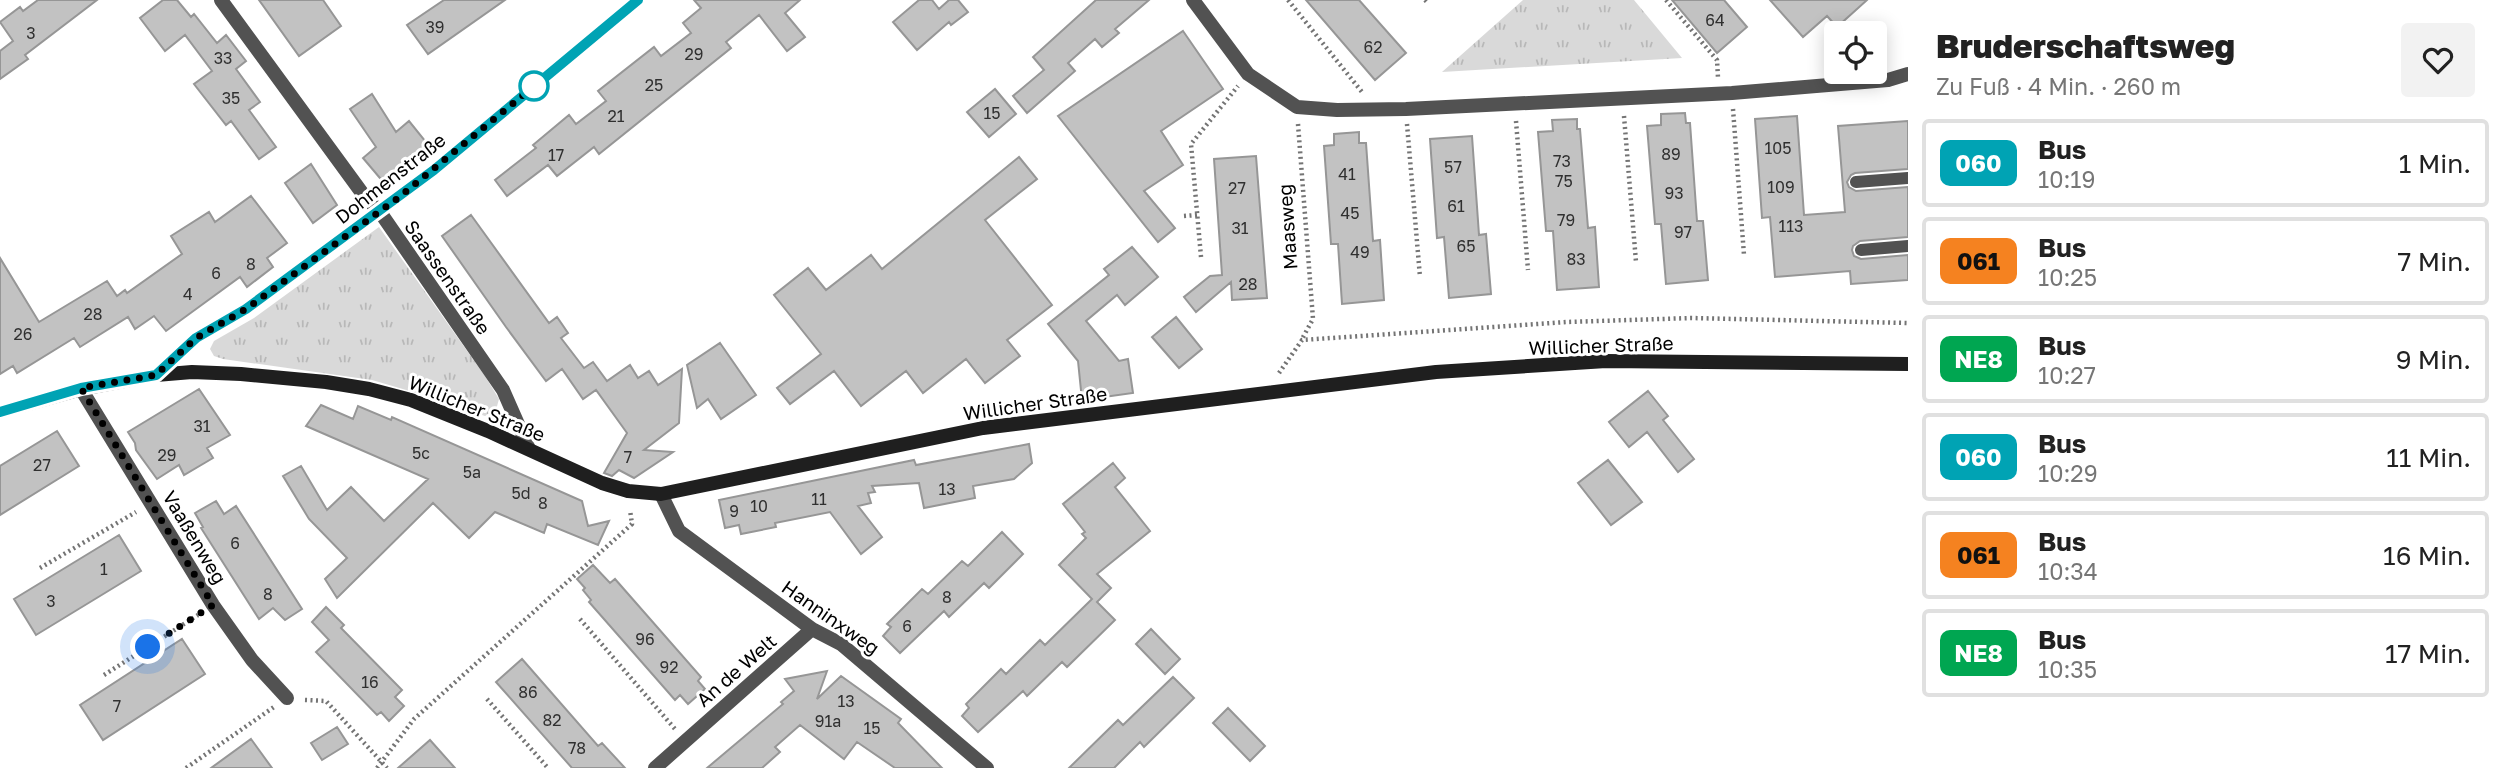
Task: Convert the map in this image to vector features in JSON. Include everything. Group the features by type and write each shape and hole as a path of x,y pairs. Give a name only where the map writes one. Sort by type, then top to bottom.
{"street":[{"name":"Saassenstraße","path":"222,0 366,197 380,212 503,390 529,449"},
{"path":"1193,0 1248,74 1297,107 1406,110 1726,93 1888,80 1908,74"},
{"name":"Dohmenstraße","path":"156,375 196,338 246,309 434,170 629,3"},
{"name":"Willicher Straße","path":"0,412 81,388 156,375 192,372 274,377 369,389 411,400 602,483 628,491 661,494 984,428 1436,372 1606,361 1908,364"},
{"name":"Vaaßenweg","path":"81,388 213,605 252,660 287,698"},
{"name":"Hanninxweg","path":"661,494 679,531 812,629 841,644 987,768"},
{"name":"An de Welt","path":"654,768 812,629"}],"lane":[{"path":"1856,182 1908,178"},
{"path":"1861,250 1908,246"}],"path":[{"path":"1288,0 1378,110"},
{"path":"1666,0 1717,60 1726,93 1744,255"},
{"path":"1201,257 1191,144 1248,74"},
{"path":"1623,97 1636,262"},
{"path":"1515,103 1528,270"},
{"name":"Maasweg","path":"1263,394 1302,340 1313,319 1297,107"},
{"path":"1406,110 1420,277"},
{"path":"1184,216 1197,215"},
{"path":"1302,340 1567,322 1692,318 1908,323"},
{"path":"377,768 414,719 632,524 628,491"},
{"path":"40,568 152,503"},
{"path":"104,675 213,605"},
{"path":"580,620 685,741"},
{"path":"186,768 287,698 326,701 387,768"},
{"path":"487,699 548,768"}],"green space":[{"path":"1523,0 1634,0 1682,58 1442,72"},
{"path":"379,227 485,376 499,399 496,410 485,416 372,380 214,356 210,349 214,341 254,318"}],"building":[{"path":"38,0 97,0 25,55 28,59 0,79 0,51 13,41 0,22 20,7 23,11"},
{"path":"163,0 177,0 191,17 194,14 217,43 226,35 246,61 236,69 260,102 249,110 276,147 259,159 231,121 226,125 194,84 212,71 185,35 165,51 140,18"},
{"path":"259,0 323,0 341,26 299,56"},
{"path":"444,0 505,0 428,54 407,25"},
{"path":"694,0 800,0 785,13 805,37 787,51 759,15 726,42 731,48 599,154 594,147 557,176 548,165 507,196 495,180 536,148 533,145 569,115 576,124 606,101 598,91 654,47 661,56 691,33 683,23 701,8"},
{"path":"919,0 932,0 939,9 949,0 958,0 968,12 951,25 949,22 917,50 893,22"},
{"path":"1096,0 1149,0 1115,29 1119,33 1102,47 1095,39 1068,63 1075,71 1027,113 1013,96 1044,70 1033,57"},
{"path":"1306,0 1359,0 1406,53 1375,80"},
{"path":"1672,0 1724,0 1747,27 1717,53"},
{"path":"1770,0 1867,0 1844,21 1832,21 1827,16 1803,37"},
{"path":"1183,31 1223,89 1161,131 1183,165 1144,191 1175,228 1158,242 1058,116"},
{"path":"995,89 1016,114 989,137 967,112"},
{"path":"372,94 396,132 409,121 430,147 385,184 363,158 376,147 350,109"},
{"path":"1685,113 1686,123 1690,123 1697,221 1703,221 1708,280 1666,284 1661,224 1655,224 1647,126 1661,125 1661,114"},
{"path":"1797,116 1804,215 1845,212 1838,126 1908,121 1908,169 1855,173 1847,182 1849,187 1856,191 1908,187 1908,237 1860,241 1852,250 1854,256 1861,259 1908,255 1908,280 1851,284 1850,271 1775,277 1770,217 1762,218 1755,119"},
{"path":"1577,119 1588,228 1595,227 1599,287 1557,290 1553,231 1546,231 1538,132 1553,131 1552,120"},
{"path":"1359,132 1359,143 1366,143 1373,241 1380,240 1384,300 1342,304 1338,244 1331,244 1324,146 1334,145 1334,134"},
{"path":"1472,136 1479,235 1486,234 1491,294 1449,298 1444,237 1437,238 1430,139"},
{"path":"1256,156 1267,298 1232,300 1231,282 1196,312 1184,297 1210,276 1222,275 1214,159"},
{"path":"1019,157 1037,179 985,220 1052,305 1007,340 1020,356 985,383 966,359 923,393 906,371 861,406 834,371 790,404 777,388 821,354 774,295 808,268 826,290 871,255 882,269"},
{"path":"311,164 337,205 313,223 285,183"},
{"path":"251,196 287,243 267,258 273,267 247,287 240,277 166,331 154,316 135,329 128,317 80,347 74,338 17,373 13,366 0,374 0,258 39,322 107,281 117,296 125,290 127,293 182,254 171,236 209,212 215,222"},
{"path":"471,215 549,323 557,317 568,333 561,338 584,368 593,362 607,381 630,365 638,378 649,371 658,385 682,369 679,423 644,450 673,452 634,478 619,470 612,476 604,473 627,433 596,390 583,399 562,369 546,381 506,327 442,236"},
{"path":"1132,247 1158,277 1125,305 1117,295 1086,321 1119,361 1128,359 1133,393 1082,400 1078,361 1048,324 1109,275 1104,269"},
{"path":"1176,317 1202,349 1179,368 1152,337"},
{"path":"720,343 756,395 721,419 708,399 697,408 687,365"},
{"path":"199,389 230,435 207,448 213,458 184,475 179,465 157,479 136,450 128,432"},
{"path":"1648,391 1668,416 1663,420 1694,459 1678,472 1647,432 1629,447 1609,422"},
{"path":"321,405 353,419 358,406 391,420 392,417 582,501 588,526 609,521 598,545 547,524 544,533 495,512 469,538 433,503 337,598 325,579 347,558 309,519 283,476 301,466 327,510 351,487 384,521 428,479 306,426"},
{"path":"57,431 79,466 0,515 0,466"},
{"path":"1029,444 1032,463 1014,479 973,486 975,498 924,508 919,483 872,486 875,492 868,493 871,503 858,506 882,537 861,554 830,512 775,523 776,527 741,534 739,525 725,528 719,500 914,460 916,465"},
{"path":"1608,460 1642,502 1611,525 1578,483"},
{"path":"1113,463 1125,478 1115,487 1150,531 1097,574 1111,588 1097,602 1115,620 1067,667 1062,662 1027,696 1023,691 978,732 962,716 969,708 966,704 1001,669 1006,674 1040,640 1045,645 1092,599 1059,565 1086,538 1082,534 1085,532 1063,504"},
{"path":"216,501 224,514 236,506 302,609 285,620 273,608 259,619 201,528 203,527 195,513"},
{"path":"1002,532 1023,554 989,588 984,583 949,617 944,611 900,653 883,636 891,627 887,624 922,589 928,594 962,561 968,566"},
{"path":"119,535 141,571 36,635 14,599"},
{"path":"593,565 610,583 615,579 701,677 698,681 705,689 688,704 680,695 675,700 589,602 591,600 583,590 585,588 577,579"},
{"path":"326,607 344,625 341,628 402,690 395,697 404,706 389,721 381,712 377,715 316,652 329,640 312,622"},
{"path":"1151,629 1180,659 1165,674 1136,644"},
{"path":"182,639 205,674 103,740 80,705"},
{"path":"522,659 598,746 602,743 625,768 572,768 496,682"},
{"path":"827,671 817,699 841,676 901,719 898,723 942,768 895,768 857,742 844,759 800,725 775,747 780,752 762,768 707,768 783,704 781,702 794,691 785,679"},
{"path":"1173,677 1194,698 1144,747 1140,742 1114,768 1069,768 1118,720 1123,725"},
{"path":"1228,708 1265,746 1250,761 1213,723"},
{"path":"337,727 348,744 322,760 311,743"},
{"path":"251,739 272,768 211,768"},
{"path":"430,740 455,768 398,768"}],"bus line":[{"name":"060","path":"0,412 81,388 156,375 196,338 246,309 434,170 638,0"}],"route":[{"path":"148,647 213,605 81,388 156,375 196,338 246,309 398,198 544,78 534,86"}]}
